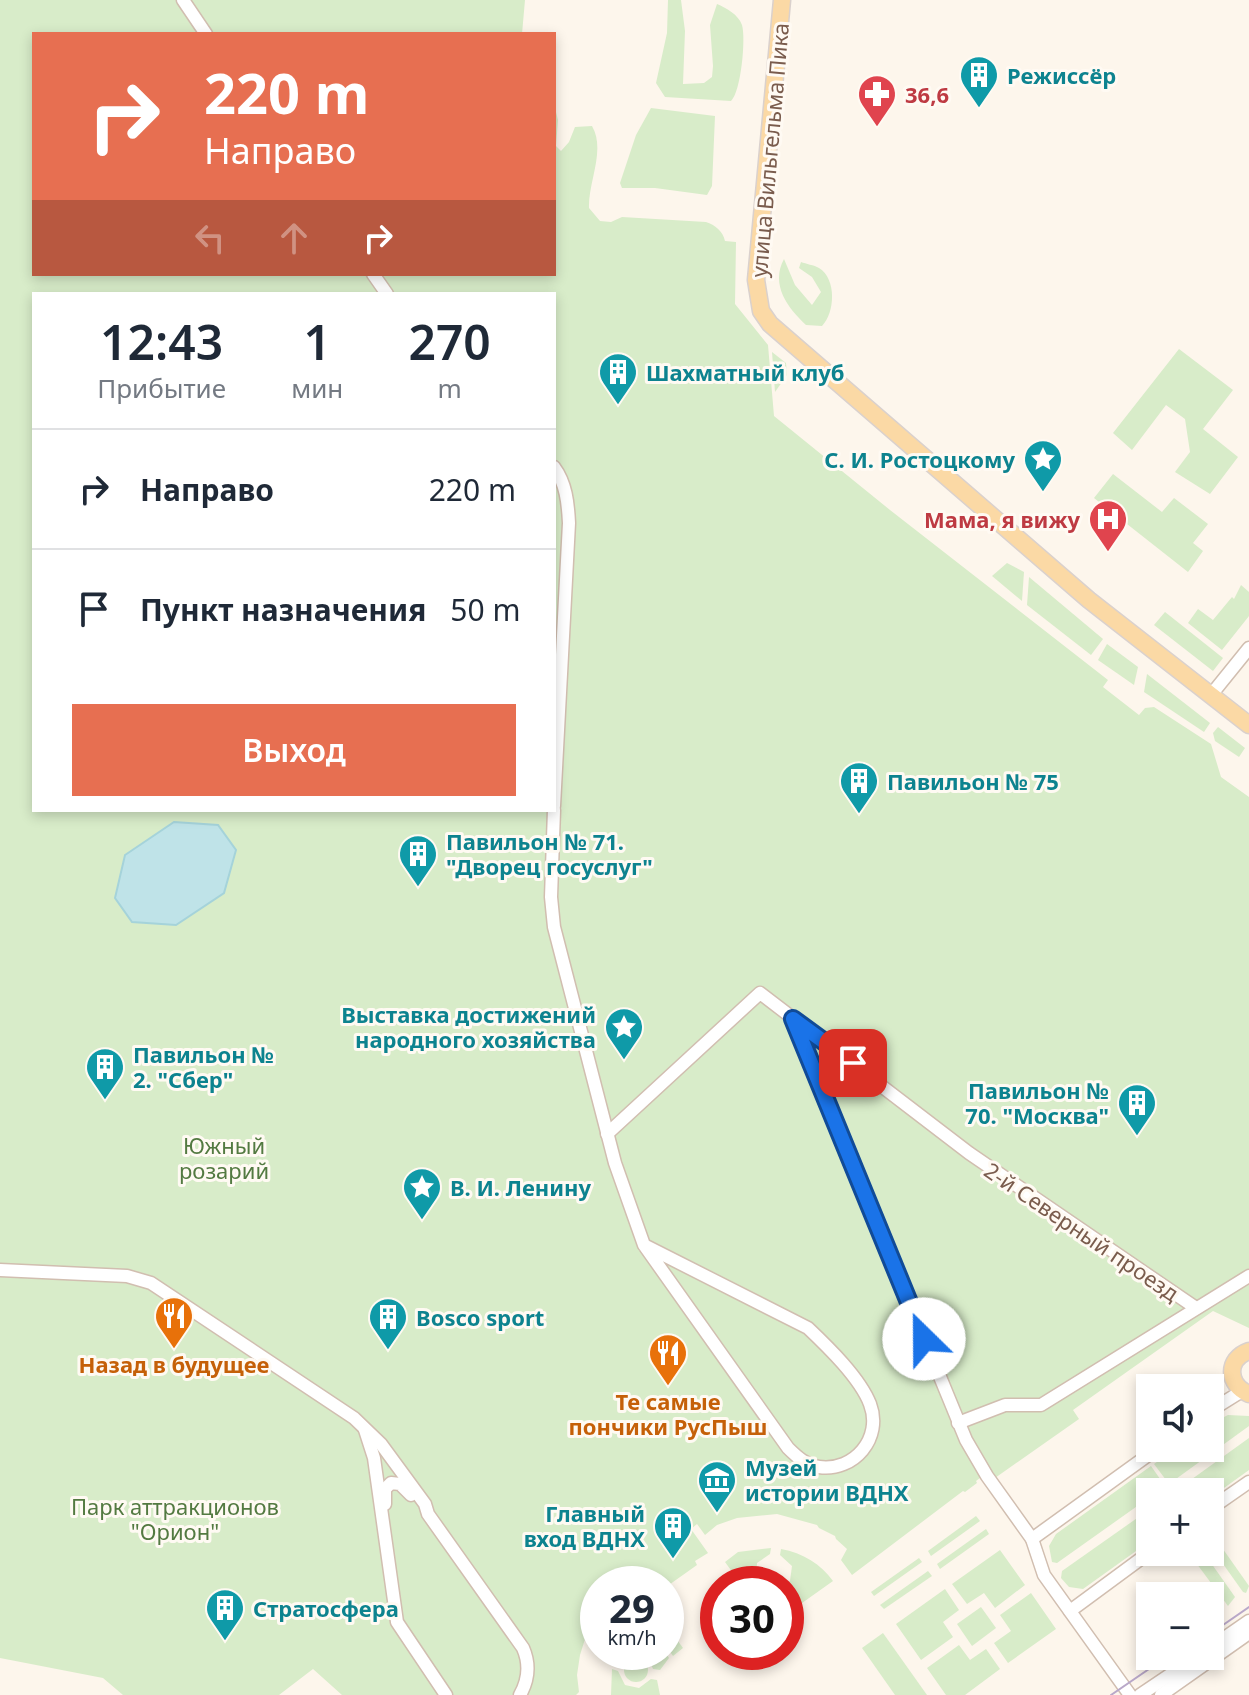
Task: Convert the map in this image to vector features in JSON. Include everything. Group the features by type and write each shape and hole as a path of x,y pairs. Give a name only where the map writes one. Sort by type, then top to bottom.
{"main road":[{"name":"улица Вильгельма Пика","path":"782,0 756,280 758,300 770,324 1089,600 1211,695"},
{"path":"1211,695 1249,725"},
{"path":"1245,1393 1234,1382 1232,1369 1238,1357 1249,1351"}],"street":[{"path":"183,0 205,32"},
{"path":"556,470 566,494 569,523 556,770"},
{"path":"1211,695 1249,648"},
{"path":"554,812 552,919 615,1163 644,1245 776,1434 802,1461 818,1467 836,1467 851,1461 865,1449 874,1425 870,1404 827,1346 808,1328 644,1245"},
{"name":"2-й Северный проезд","path":"607,1134 760,993 969,1153 1196,1308"},
{"path":"793,1019 958,1423 987,1476 1032,1539 1044,1575 1130,1695"},
{"path":"671,1286 675,1272 683,1268 693,1270"},
{"path":"0,1270 127,1276 151,1283 361,1424 381,1444 425,1504 428,1514"},
{"path":"958,1423 1005,1405 1041,1405 1249,1276"},
{"path":"1224,1404 1245,1393"},
{"path":"361,1424 372,1449 397,1622 446,1695"},
{"path":"1032,1539 1139,1462"},
{"path":"1224,1499 1249,1482"},
{"path":"385,1535 384,1493 391,1483 405,1487 428,1514 523,1648 528,1674 520,1695"},
{"path":"1070,1611 1136,1562"},
{"path":"1224,1638 1249,1621"},
{"path":"1161,1695 1249,1633"},
{"path":"1140,1695 1177,1670"}],"green space":[{"name":"Выставка достижений народного хозяйства","path":"0,0 525,0 522,32 32,32 32,276 556,276 556,146 561,151 575,127 592,126 596,135 597,156 589,208 600,221 611,222 622,217 706,222 718,229 725,241 736,242 735,304 768,345 774,416 1108,680 1103,687 1139,715 1145,708 1154,707 1211,744 1221,777 1249,797 1249,1328 1213,1311 1073,1410 1079,1419 995,1478 989,1471 852,1575 841,1560 847,1549 835,1536 817,1525 777,1514 737,1518 717,1525 705,1535 697,1524 691,1529 708,1553 695,1561 697,1565 684,1574 684,1566 580,1566 579,1692 576,1695 342,1695 313,1669 279,1695 123,1695 103,1678 0,1658"},
{"path":"668,0 681,0 685,31 683,84 704,83 712,77 710,25 717,4 740,21 743,32 742,64 738,87 731,101 665,97 656,83 667,33"},
{"path":"651,108 715,116 712,186 707,195 655,188 622,188 620,183 636,135"},
{"path":"784,259 795,285 812,305 821,292 812,277 799,268 801,262 819,268 829,280 832,305 822,326 806,325 787,304 779,278"},
{"path":"1179,349 1233,390 1203,429 1238,457 1210,494 1175,472 1190,452 1185,419 1166,405 1132,450 1113,433"},
{"path":"772,352 786,363 787,375 775,392"},
{"path":"1113,474 1162,512 1174,498 1208,524 1193,543 1203,551 1188,572 1094,498"},
{"path":"1007,563 1024,572 1022,601 992,576"},
{"path":"1029,577 1103,639 1091,655 1027,605"},
{"path":"1241,585 1249,592 1249,616 1222,650 1188,623 1198,609 1213,620 1232,597 1234,599"},
{"path":"1165,612 1223,658 1213,671 1154,625"},
{"path":"1107,644 1138,667 1134,685 1098,660"},
{"path":"1147,674 1210,723 1204,732 1144,692"},
{"path":"1218,727 1245,748 1239,757 1215,741 1213,733"},
{"path":"1249,1416 1249,1426 1224,1444 1224,1417"},
{"path":"1249,1438 1249,1470 1224,1488 1224,1478 1193,1478 1216,1462 1224,1462 1224,1456"},
{"path":"1199,1462 1177,1478 1164,1478 1154,1464"},
{"path":"1151,1466 1159,1478 1136,1478 1136,1507 1057,1563 1052,1562 1049,1546 1056,1534"},
{"path":"976,1516 980,1521 931,1556 928,1551"},
{"path":"1136,1519 1136,1551 1083,1589 1069,1587 1061,1578 1062,1571"},
{"path":"986,1529 989,1534 940,1569 937,1564"},
{"path":"771,1548 770,1554 757,1566 728,1566 725,1562 738,1552"},
{"path":"781,1549 797,1553 823,1569 833,1581 804,1602 804,1566 792,1566 780,1555"},
{"path":"1000,1550 1025,1585 995,1608 984,1593 967,1604 952,1584"},
{"path":"1224,1551 1249,1586 1246,1593 1224,1565"},
{"path":"919,1558 922,1562 874,1596 871,1592"},
{"path":"1198,1566 1213,1566 1235,1597 1228,1606 1224,1601 1224,1582 1210,1582"},
{"path":"928,1571 932,1576 884,1609 880,1605"},
{"path":"945,1589 959,1610 943,1622 953,1637 921,1660 896,1624"},
{"path":"1031,1593 1056,1629 1008,1663 994,1643 1011,1631 1000,1615"},
{"path":"981,1607 996,1628 972,1646 957,1624"},
{"path":"883,1633 927,1695 895,1695 862,1648"},
{"path":"959,1645 970,1660 986,1649 1000,1669 965,1695 946,1695 927,1668"},
{"path":"612,1670 615,1670 625,1685 639,1688 651,1679 657,1680 660,1695 611,1695"},
{"path":"624,1670 648,1670 644,1678 636,1682"}],"water":[{"path":"174,822 218,825 236,850 224,893 176,925 132,922 115,898 125,855"}],"tram line":[{"path":"1224,1624 1249,1607"},
{"path":"1111,1695 1148,1670"}],"place":[{"name":"Режиссёр","path":"979,109"},
{"name":"36,6","path":"877,128"},
{"name":"Шахматный клуб","path":"618,406"},
{"name":"С. И. Ростоцкому","path":"1043,493"},
{"name":"Мама, я вижу","path":"1108,553"},
{"name":"Павильон № 75","path":"859,815"},
{"name":"Павильон № 71. \"Дворец госуслуг\"","path":"418,888"},
{"name":"Выставка достижений народного хозяйства","path":"624,1061"},
{"name":"Павильон № 2. \"Сбер\"","path":"105,1101"},
{"name":"Павильон № 70. \"Москва\"","path":"1137,1137"},
{"name":"В. И. Ленину","path":"422,1221"},
{"name":"Назад в будущее","path":"174,1350"},
{"name":"Bosco sport","path":"388,1351"},
{"name":"Те самые пончики РусПыш","path":"668,1387"},
{"name":"Музей истории ВДНХ","path":"717,1514"},
{"name":"Главный вход ВДНХ","path":"673,1560"},
{"name":"Стратосфера","path":"225,1642"}],"route":[{"path":"853,1063 793,1019 924,1339"}],"park label":[{"name":"Южный розарий","path":"224,1158"},
{"name":"Парк аттракционов \"Орион\"","path":"175,1518"}]}
